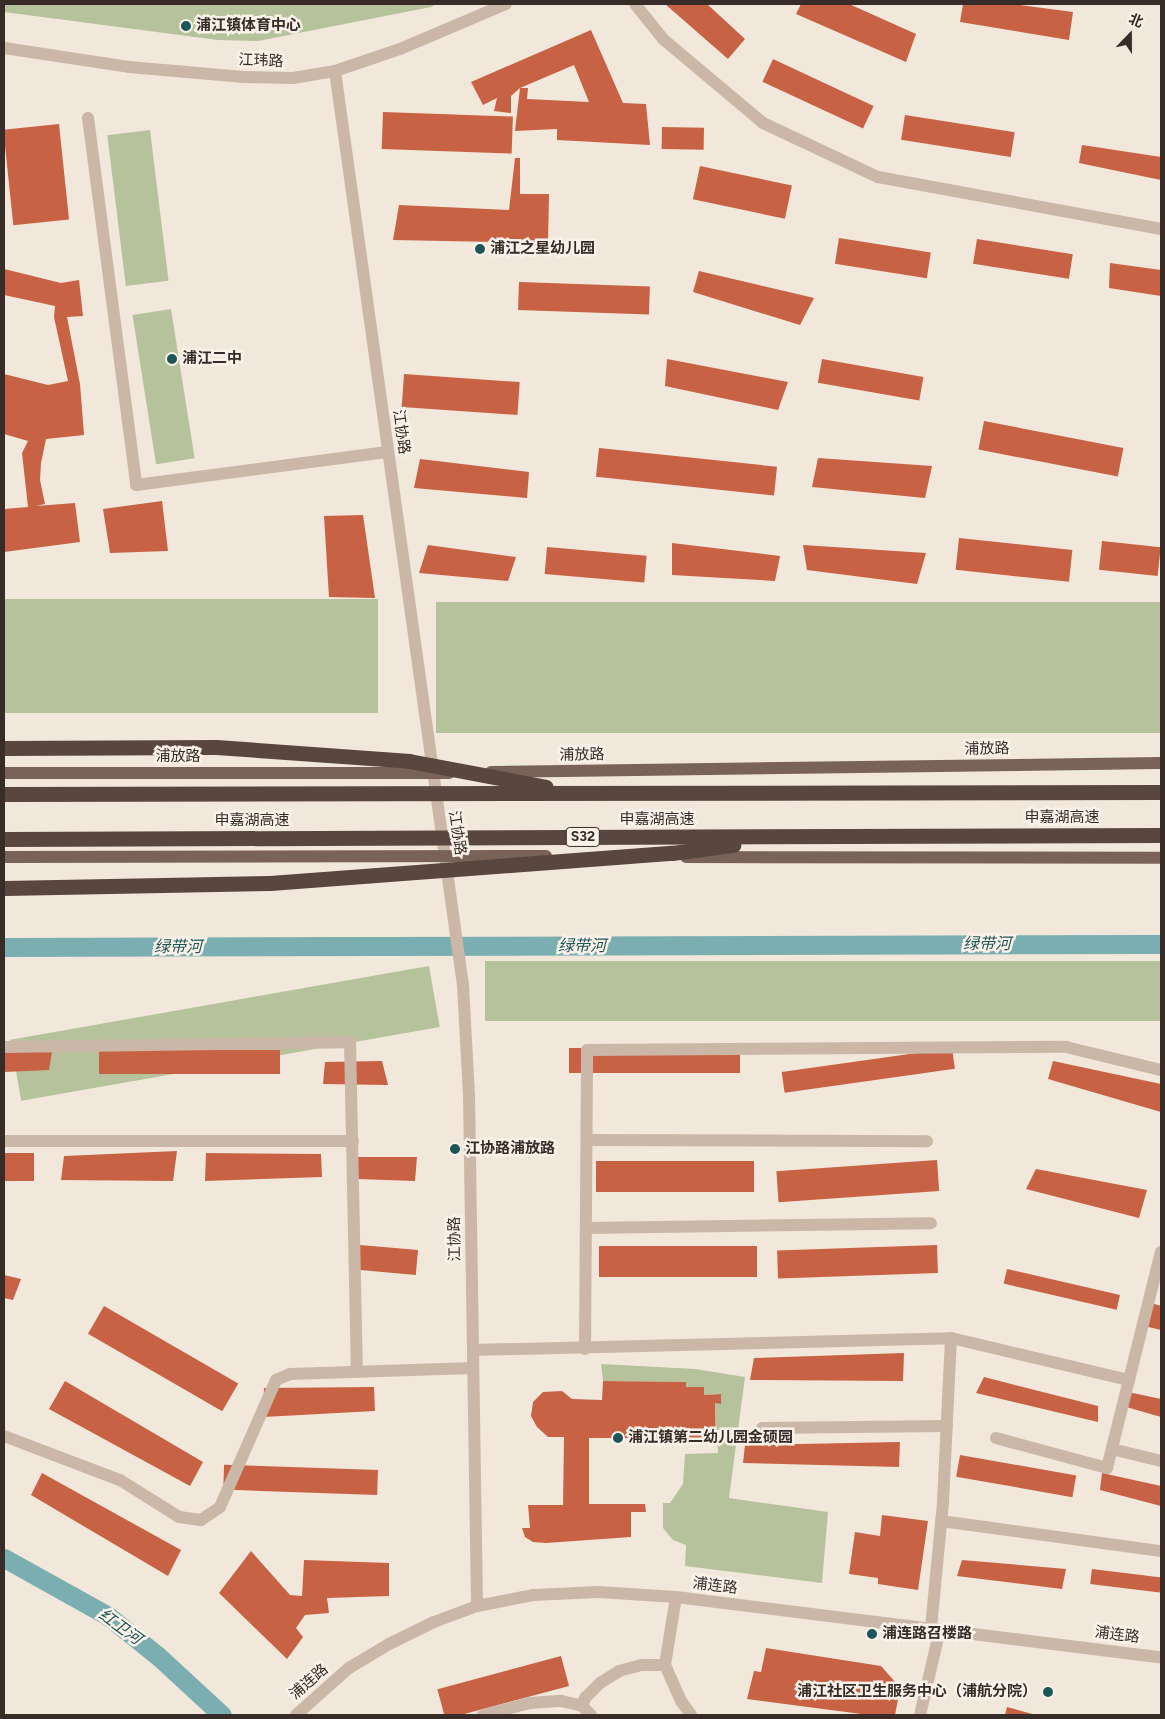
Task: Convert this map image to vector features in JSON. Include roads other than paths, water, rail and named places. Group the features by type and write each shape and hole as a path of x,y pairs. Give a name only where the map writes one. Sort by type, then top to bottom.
{"highway":[{"path":"4,748 216,747 410,761 582,794"},
{"name":"申嘉湖高速","path":"4,794 1161,792"},
{"name":"申嘉湖高速","path":"4,839 1161,836"},
{"path":"4,888 300,881 672,853 791,837"}],"main road":[{"name":"浦放路","path":"4,773 432,773 1161,763"},
{"path":"4,857 1161,858"}],"street":[{"name":"江玮路","path":"4,48 129,67 244,78 293,78 335,71 400,48 506,4"},
{"path":"635,4 663,39 763,123 878,177 1161,229"},
{"name":"江协路","path":"335,71 450,907 463,985 470,1095 477,1606"},
{"path":"88,118 136,485 387,452"},
{"path":"4,1047 350,1042 357,1372"},
{"path":"585,1349 587,1050 1066,1047 1161,1070"},
{"path":"586,1140 927,1141"},
{"path":"4,1141 353,1141"},
{"path":"586,1228 931,1223"},
{"path":"996,1438 1108,1468 1161,1252"},
{"path":"473,1350 585,1349 951,1338 1129,1380"},
{"path":"920,1715 936,1629 951,1338"},
{"path":"4,1436 120,1480 179,1517 201,1520 220,1507 276,1380 290,1374 474,1368"},
{"path":"762,1428 947,1426"},
{"path":"1112,1449 1161,1461"},
{"path":"941,1521 1161,1551"},
{"name":"浦连路","path":"296,1715 350,1668 389,1644 434,1622 477,1606 533,1595 598,1592 676,1597 1161,1657"},
{"path":"676,1597 665,1665 681,1701 691,1715"},
{"path":"483,1715 538,1702 561,1701 586,1711 585,1698 600,1683 618,1671 642,1665 665,1665"}],"waterway":[{"name":"绿带河","path":"4,947 1161,944"},
{"name":"红卫河","path":"4,1558 108,1616 158,1656 222,1715"}],"place":[{"name":"浦江镇体育中心","path":"186,26"},
{"name":"浦江之星幼儿园","path":"480,249"},
{"name":"浦江二中","path":"172,359"},
{"name":"江协路浦放路","path":"455,1149"},
{"name":"浦江镇第二幼儿园金硕园","path":"618,1438"},
{"name":"浦连路召楼路","path":"872,1634"},
{"name":"浦江社区卫生服务中心（浦航分院）","path":"1048,1692"}]}
